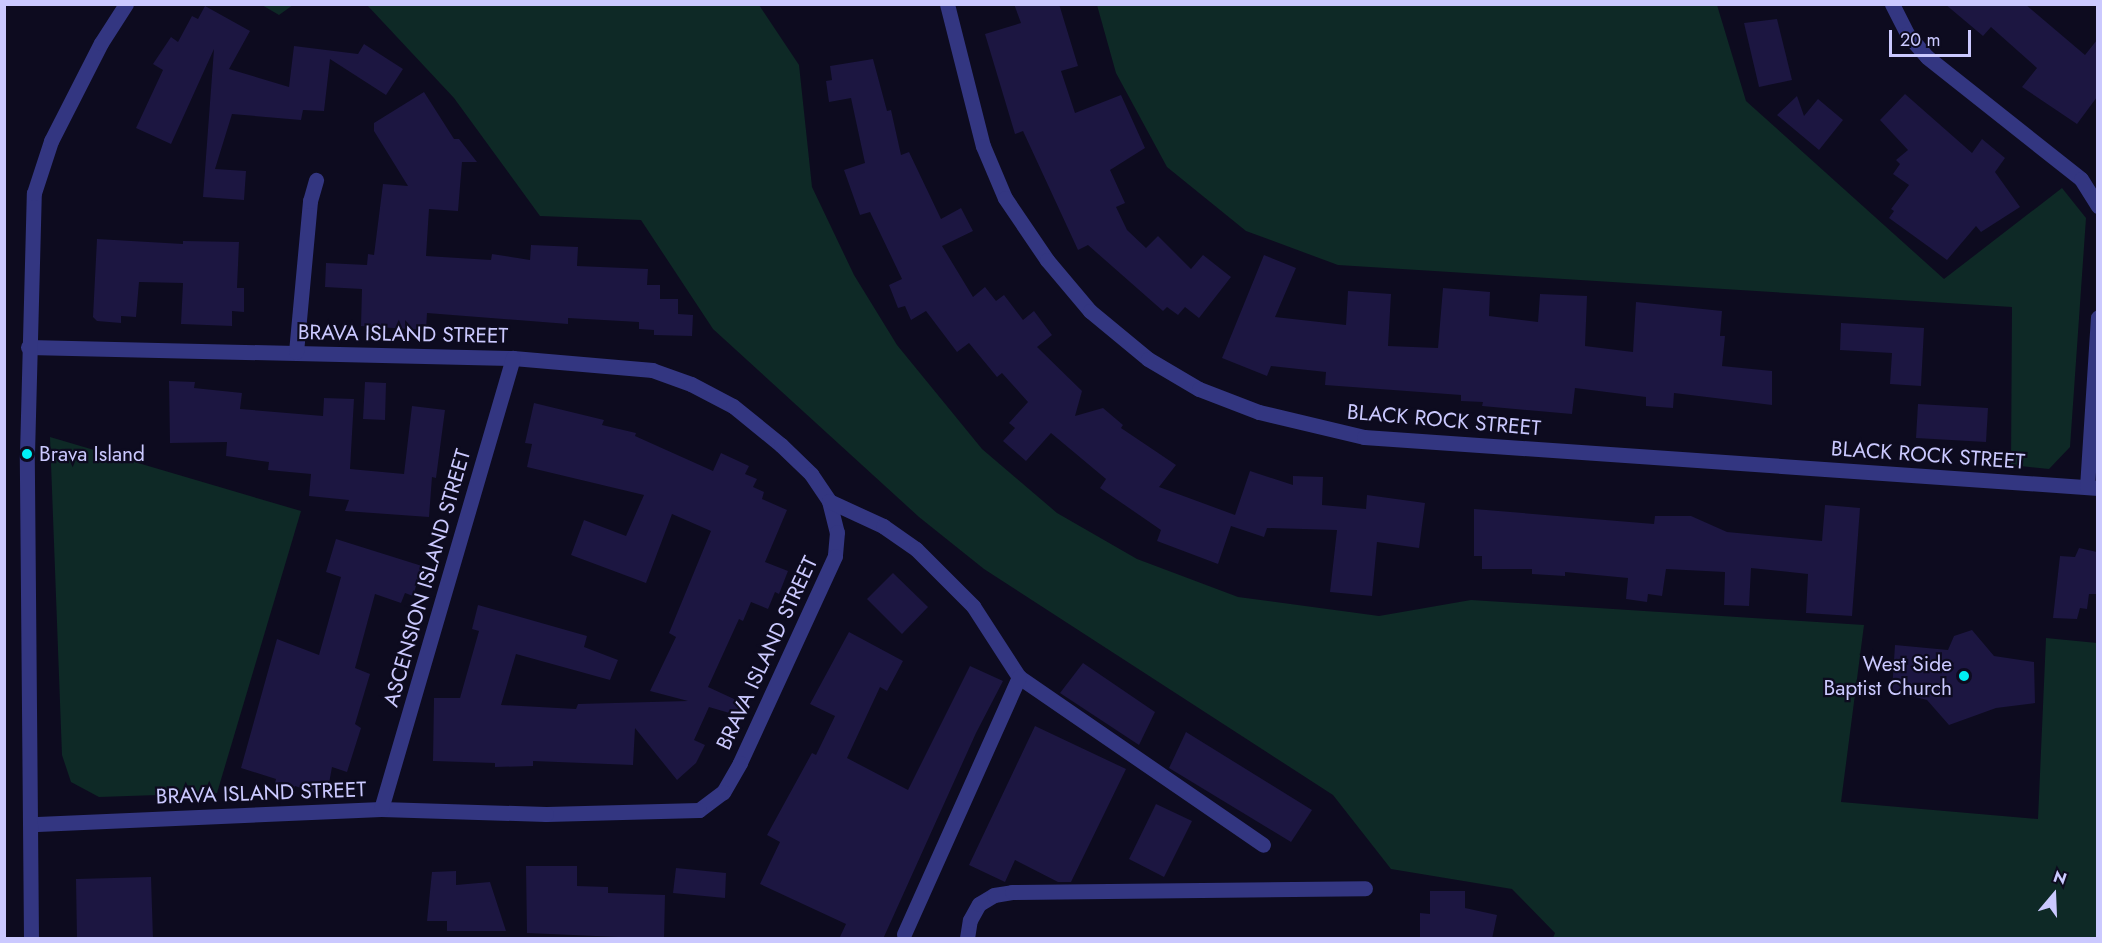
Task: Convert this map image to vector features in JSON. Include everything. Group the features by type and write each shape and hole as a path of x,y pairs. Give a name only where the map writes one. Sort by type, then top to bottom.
{"street":[{"path":"31,939 28,347 34,193 39,170 101,43 126,4"},
{"name":"BLACK ROCK STREET","path":"947,4 983,146 1011,207 1047,260 1090,311 1148,359 1199,389 1259,412 1365,437 2092,488"},
{"path":"1892,4 1907,34 1927,57 2081,179 2097,206"},
{"path":"296,352 310,201 316,180"},
{"path":"2092,488 2097,317"},
{"name":"BRAVA ISLAND STREET","path":"28,347 513,358 652,370 691,384 733,406 781,444 811,474 829,501 837,532 835,556 740,764 723,792 699,810 546,813 381,809 31,824"},
{"name":"ASCENSION ISLAND STREET","path":"381,809 513,358"},
{"path":"829,501 883,526 916,549 973,606 1019,677 1263,845"},
{"path":"904,934 1019,677"},
{"path":"967,939 970,920 979,903 1012,892 1365,888"}],"green space":[{"path":"262,5 293,5 279,15"},
{"path":"367,5 759,5 799,65 812,187 854,275 897,345 982,449 1057,513 1137,559 1238,597 1379,616 1471,600 1864,625 1841,802 2038,819 2046,638 2097,643 2097,938 1553,938 1555,933 1512,889 1391,869 1333,795 984,569 919,517 713,329 641,220 540,216 454,98"},
{"path":"1097,5 1717,5 1746,101 1944,279 2062,188 2086,218 2070,447 2049,469 2011,465 2012,307 1338,265 1246,231 1167,167 1116,73"},
{"path":"50,437 301,511 217,793 99,797 71,782 62,755"}],"building":[{"path":"1014,4 1059,4 1078,66 1061,71 1075,113 1121,95 1145,148 1110,170 1125,203 1116,207 1127,230 1146,248 1158,236 1191,269 1203,255 1231,277 1199,318 1185,307 1178,315 1167,307 1163,311 1088,245 1078,250 1023,131 1015,134 985,34 1021,23"},
{"path":"1945,4 2025,4 2085,55 2097,40 2097,97 2077,124 2022,87 2037,68 1991,27 1983,36"},
{"path":"205,6 250,31 229,69 289,87 294,46 358,54 364,44 403,69 386,95 330,59 324,111 303,110 301,120 232,114 215,169 246,171 244,200 203,197 214,49 171,144 136,128 163,70 153,64 171,37 178,42 192,16 198,19"},
{"path":"1777,19 1792,80 1759,87 1744,23"},
{"path":"873,59 887,111 891,110 901,155 909,152 941,219 961,208 973,231 942,246 973,297 985,287 996,301 1004,295 1023,320 1034,311 1052,335 1037,347 1082,391 1075,416 1103,408 1123,425 1121,428 1176,465 1159,487 1235,515 1250,471 1293,485 1293,476 1323,477 1322,505 1366,509 1367,495 1425,503 1419,548 1377,542 1372,596 1330,592 1337,530 1267,528 1264,537 1231,526 1218,564 1157,541 1161,530 1100,488 1106,479 1051,433 1026,461 1003,441 1015,428 1009,423 1028,402 1002,373 997,377 969,343 957,352 926,311 911,320 905,306 898,308 889,285 902,279 870,212 860,215 844,170 865,163 851,98 829,102 826,81 832,80 830,66"},
{"path":"424,92 454,139 459,139 477,162 462,162 458,211 429,209 426,256 491,260 492,254 530,260 531,245 578,247 577,266 648,269 647,285 660,285 660,299 678,299 678,314 693,315 692,336 654,335 654,330 639,329 639,322 568,318 568,324 427,313 426,330 361,326 362,289 325,287 326,263 367,265 368,254 374,255 383,184 408,186 374,131 374,123"},
{"path":"1905,94 1972,153 1982,139 2005,158 1995,172 2020,207 1981,232 1976,226 1947,260 1889,218 1894,211 1891,209 1909,185 1893,174 1900,164 1896,160 1908,150 1880,120"},
{"path":"1797,96 1804,116 1818,99 1843,120 1819,150 1777,115"},
{"path":"97,239 183,244 183,241 239,242 237,288 244,288 244,312 232,311 232,326 181,324 183,283 139,282 136,317 121,316 121,323 97,321 93,317"},
{"path":"1264,255 1296,268 1275,317 1346,325 1348,291 1391,294 1388,346 1438,348 1443,288 1490,292 1489,316 1538,322 1540,294 1587,296 1585,346 1633,352 1636,302 1722,311 1720,336 1725,336 1722,366 1772,371 1772,405 1674,393 1673,408 1646,406 1646,397 1575,388 1572,414 1482,406 1483,402 1461,401 1461,395 1325,385 1326,372 1271,366 1267,376 1222,358"},
{"path":"1841,323 1924,328 1921,386 1890,384 1892,353 1840,350"},
{"path":"169,381 195,382 194,388 242,393 240,409 323,416 324,398 354,399 350,469 404,474 412,406 445,410 436,478 432,477 429,517 345,511 349,500 309,496 311,474 268,470 269,462 226,456 227,442 170,443"},
{"path":"365,382 386,383 385,420 363,419"},
{"path":"534,403 604,420 602,425 636,433 635,436 713,471 721,453 749,466 745,474 757,479 753,487 764,492 762,499 787,510 765,562 788,571 779,594 775,592 768,609 751,602 743,621 739,619 708,687 747,705 743,717 709,707 694,740 705,745 696,763 677,780 635,728 633,765 533,761 533,766 495,767 495,763 433,761 434,698 460,698 479,631 472,629 478,605 587,636 584,647 618,660 610,680 516,654 501,705 576,709 578,704 688,701 650,691 676,637 669,633 711,531 672,514 646,583 571,555 584,520 626,536 644,495 527,467 532,444 525,443"},
{"path":"1918,404 1988,408 1986,442 1916,438"},
{"path":"1825,505 1860,508 1852,616 1806,613 1808,574 1751,568 1749,606 1724,605 1725,572 1666,569 1662,596 1648,594 1647,602 1626,599 1628,578 1565,572 1565,576 1532,574 1532,569 1482,569 1482,556 1474,556 1474,509 1654,524 1655,516 1691,516 1727,532 1822,541"},
{"path":"336,539 422,566 413,596 405,593 401,603 375,594 355,668 370,674 355,724 361,728 347,772 332,767 328,789 316,788 315,793 295,786 293,790 275,783 276,779 241,768 277,639 319,655 341,577 326,572"},
{"path":"2079,548 2097,552 2097,594 2089,594 2087,609 2080,608 2077,619 2053,618 2060,556 2075,557"},
{"path":"893,573 928,607 902,634 867,599"},
{"name":"West Side Baptist Church","path":"1972,630 1994,656 2034,662 2035,703 1996,708 1949,725 1927,700 1892,691 1895,645 1948,650 1954,636"},
{"path":"849,632 903,661 887,691 880,687 847,758 908,790 970,666 1003,681 976,733 883,939 839,939 846,924 760,884 780,842 767,835 812,753 816,755 835,716 810,704"},
{"path":"1083,663 1155,712 1139,745 1060,693"},
{"path":"1035,726 1126,769 1071,882 1058,882 1015,860 1005,882 969,865"},
{"path":"1186,732 1312,810 1291,842 1169,768"},
{"path":"1156,804 1192,821 1164,877 1129,859"},
{"path":"526,866 577,866 577,886 608,887 608,893 665,895 664,939 527,933"},
{"path":"676,868 726,873 725,898 673,893"},
{"path":"456,871 456,885 490,882 506,931 447,931 447,921 427,921 432,872"},
{"path":"151,877 153,939 77,939 76,879"},
{"path":"1430,891 1465,891 1465,908 1497,915 1492,939 1420,939 1420,913 1430,914"}],"place":[{"name":"Brava Island","path":"27,454"},
{"name":"West Side Baptist Church","path":"1964,676"}]}
